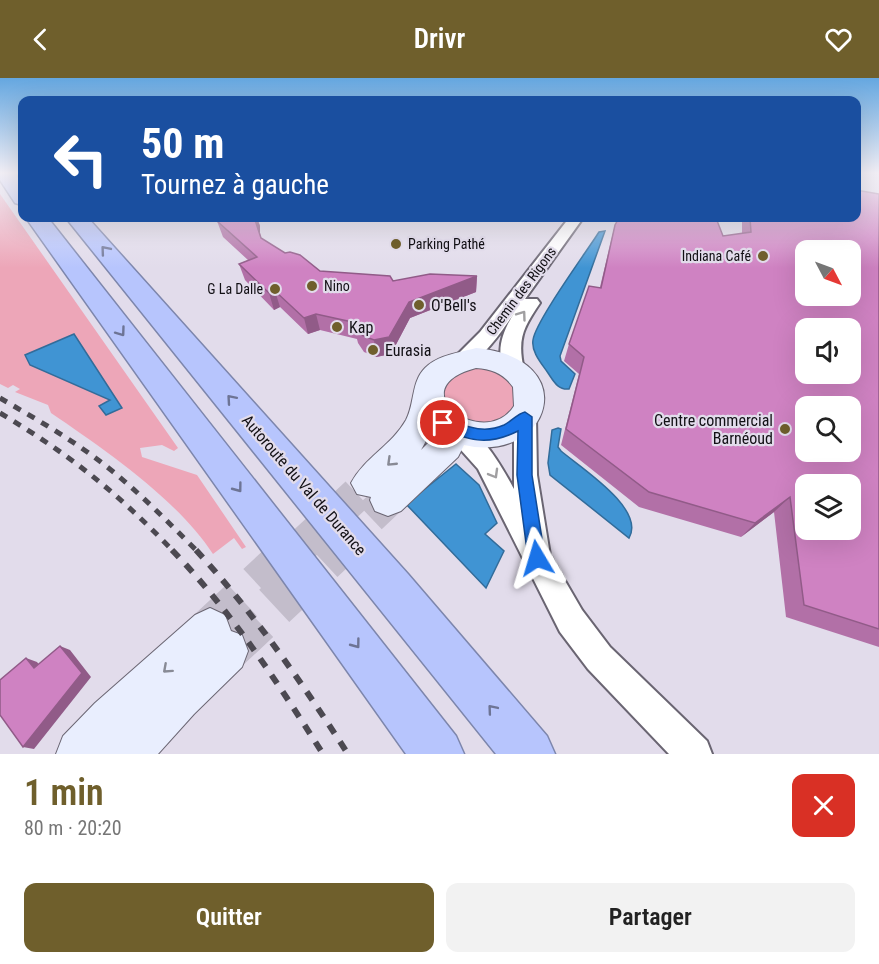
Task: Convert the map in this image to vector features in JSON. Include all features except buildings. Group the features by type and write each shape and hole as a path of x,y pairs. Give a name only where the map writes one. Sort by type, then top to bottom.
{"highway":[{"path":"40,222 438,754"},
{"name":"Autoroute du Val de Durance","path":"81,222 393,589 529,754"}],"street":[{"name":"Chemin des Rigons","path":"462,360 487,337 573,222"},
{"name":"Chemin des Rigons","path":"514,370 509,348 514,327 590,222"},
{"path":"456,430 446,448 379,491 422,423 428,402 427,391 432,378 449,364 462,360 489,359 514,370 528,386 531,395 531,405 525,417 525,475 537,558"},
{"path":"428,402 438,418 456,430 487,462 571,621 599,658 694,754"},
{"path":"456,430 471,435 487,435 509,429 525,417"},
{"path":"81,754 112,720 218,640 177,697 125,754"}],"shaded area":[{"path":"0,205 7,205 178,448 174,451 162,445 140,448 142,457 197,475 246,547 242,549 234,538 213,554 180,514 139,477 51,413 48,405 15,392 20,389 13,385 8,388 0,384"},
{"path":"473,367 497,370 515,384 517,406 499,421 490,424 473,422 444,406 445,383 452,376"}],"water":[{"path":"605,231 560,356 561,361 575,374 569,389 562,388 554,382 538,358 533,340 542,318 562,286 599,232"},
{"path":"74,334 122,408 106,415 99,406 110,400 30,365 25,355"},
{"path":"561,429 558,447 561,451 596,478 620,502 632,527 629,538 550,475 548,463 552,430"},
{"path":"456,464 479,485 497,523 485,534 504,551 486,588 406,504"}],"tunnel":[{"path":"295,552 369,483"},
{"path":"333,552 388,500"},
{"path":"210,630 296,550"},
{"path":"226,651 334,550"}],"railway":[{"path":"0,398 41,422 106,466 142,497 196,550"},
{"path":"0,413 71,459 133,511 172,550"},
{"path":"172,550 194,573 234,623 271,674 323,754"},
{"path":"196,550 238,598 276,649 348,754"}],"place":[{"name":"Parking Pathé","path":"396,244"},
{"name":"Indiana Café","path":"763,256"},
{"name":"Nino","path":"312,286"},
{"name":"G La Dalle","path":"275,289"},
{"name":"O'Bell's","path":"419,305"},
{"name":"Kap","path":"337,327"},
{"name":"Eurasia","path":"373,350"},
{"name":"Centre commercial Barnéoud","path":"785,429"}],"route":[{"path":"443,423 471,435 487,435 515,426 525,417 523,434 525,475 537,558"}]}
